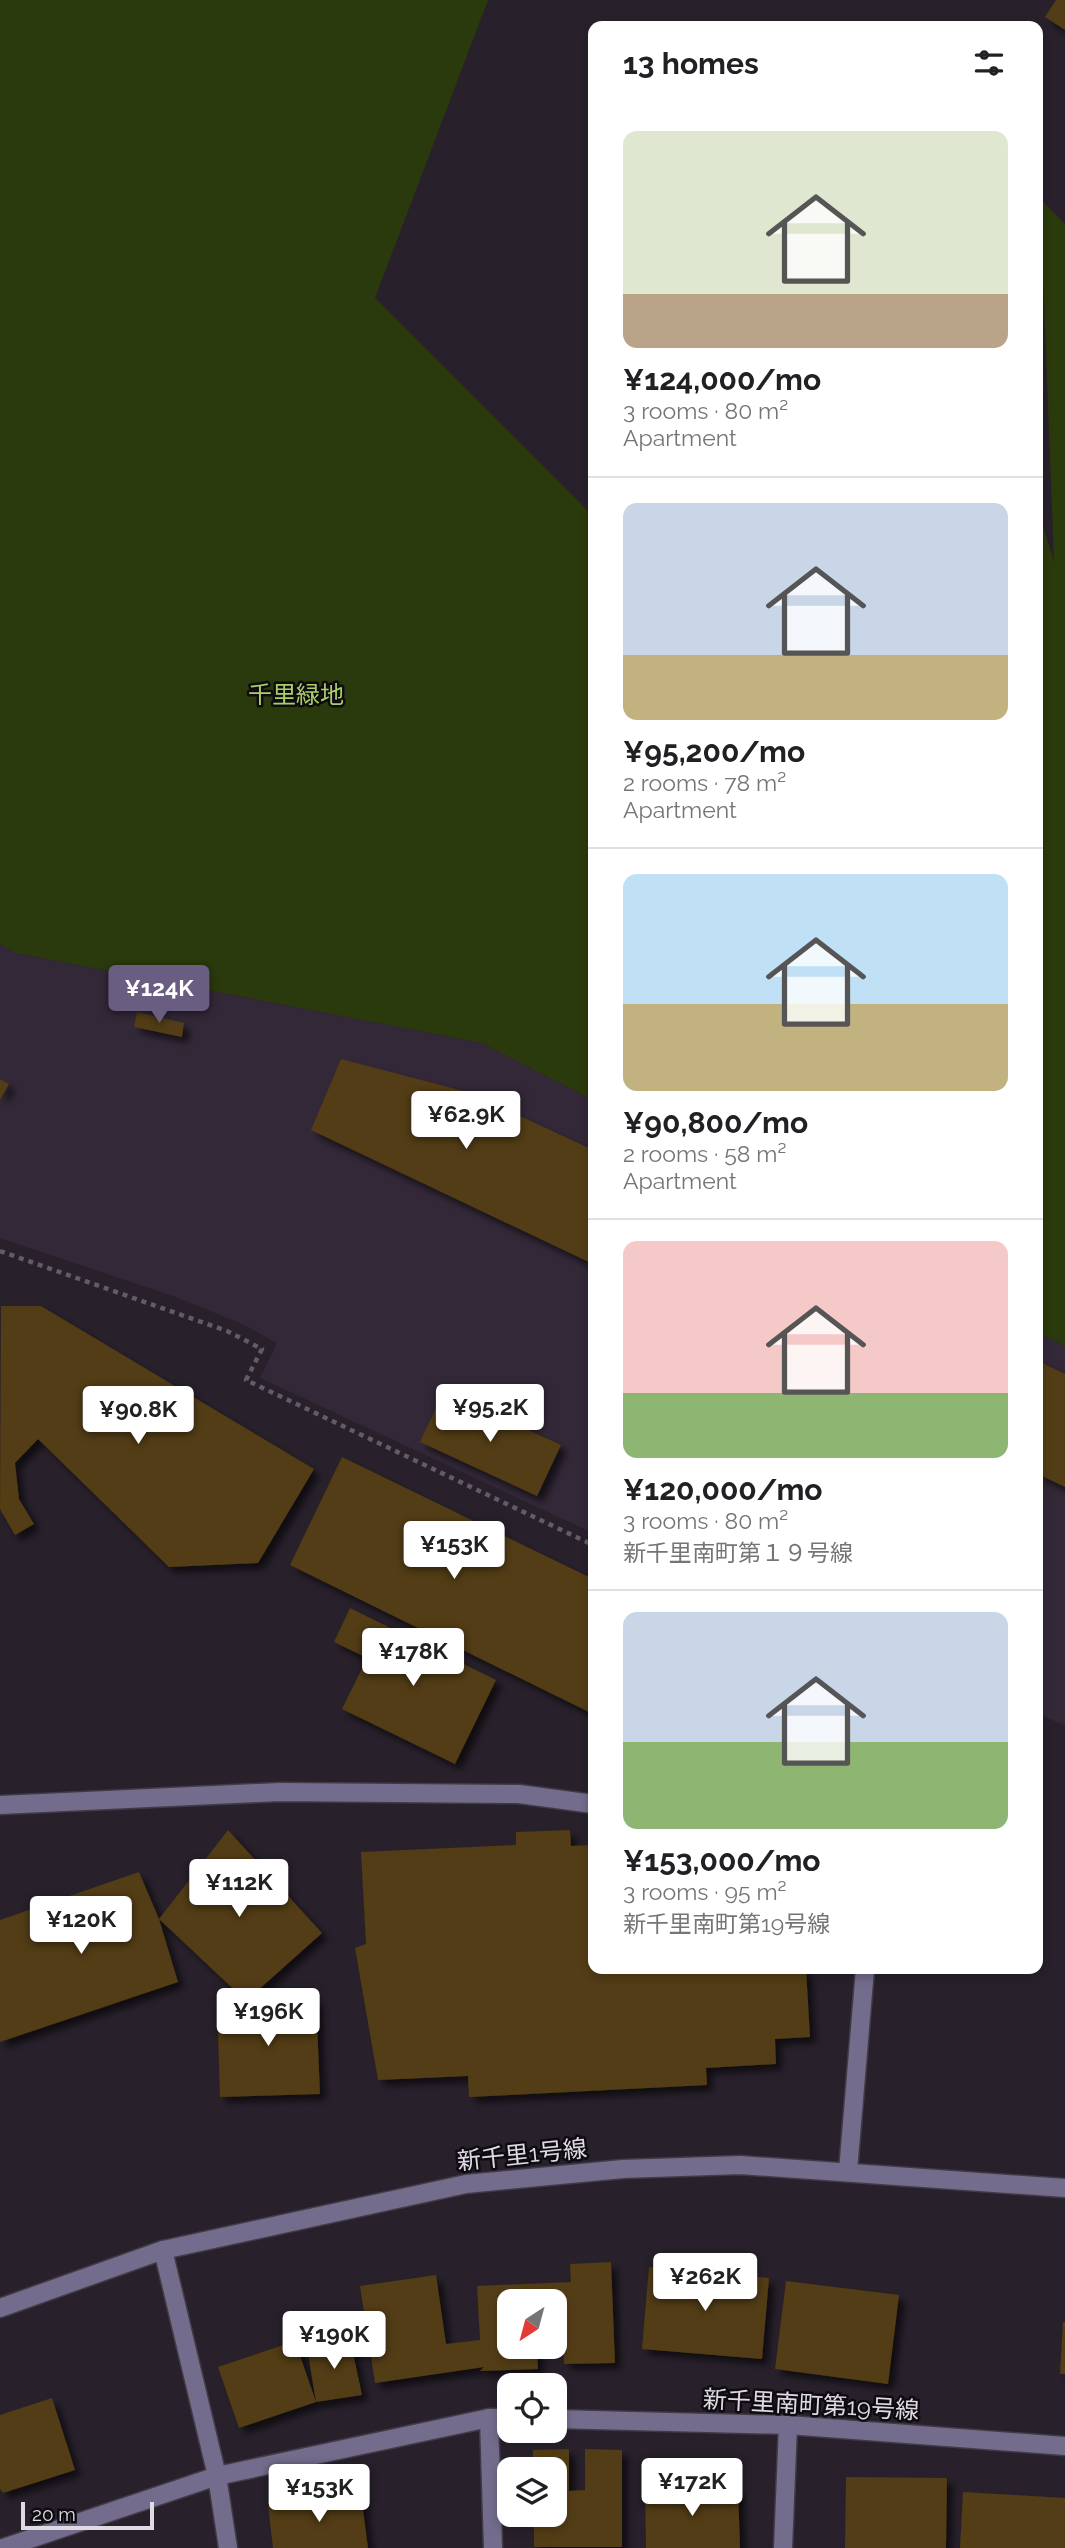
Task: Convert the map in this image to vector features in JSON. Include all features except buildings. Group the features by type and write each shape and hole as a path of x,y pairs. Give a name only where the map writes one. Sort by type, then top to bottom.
{"street":[{"path":"0,1805 280,1792 519,1794 588,1803"},
{"path":"848,2171 865,1974"},
{"name":"新千里1号線","path":"0,2308 163,2250 466,2184 623,2169 740,2165 1065,2188"},
{"path":"163,2250 217,2476 228,2548"},
{"path":"489,2418 493,2548"},
{"path":"3,2548 217,2476 497,2418"},
{"name":"新千里南町第19号線","path":"567,2419 788,2425 1065,2446"},
{"path":"783,2548 788,2425"}],"path":[{"path":"0,1251 227,1331 262,1349 246,1380 588,1543"}],"shaded area":[{"path":"0,944 16,953 482,1043 588,1097 588,1531 260,1378 277,1343 242,1324 176,1297 0,1238"},
{"path":"1043,1335 1065,1346 1065,1726 1043,1715"}],"green space":[{"name":"千里緑地","path":"0,0 488,0 375,298 588,511 588,1097 482,1043 16,953 0,944"},
{"path":"1043,202 1065,224 1065,1346 1043,1335 1043,527 1054,561 1043,277"}]}
